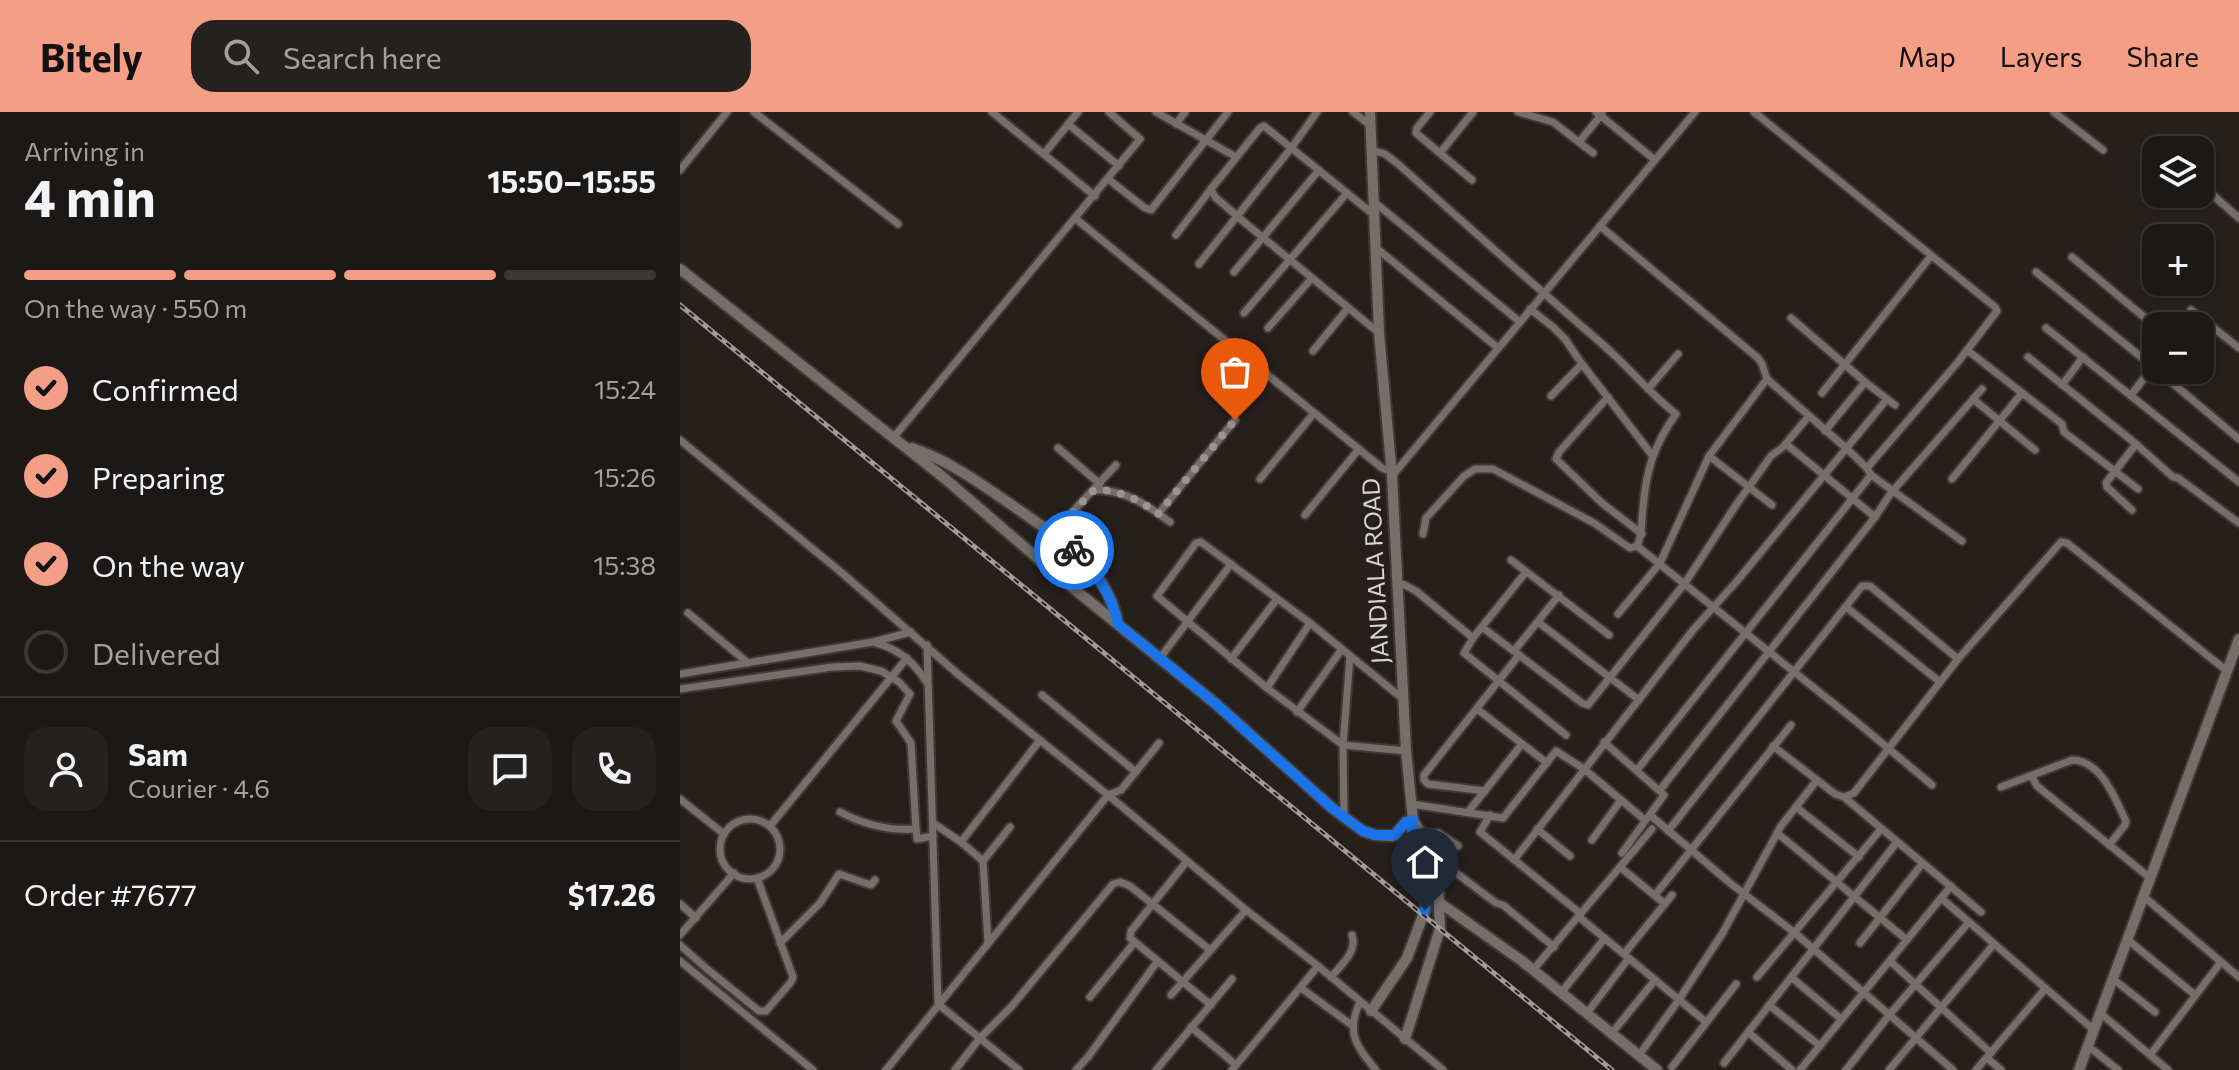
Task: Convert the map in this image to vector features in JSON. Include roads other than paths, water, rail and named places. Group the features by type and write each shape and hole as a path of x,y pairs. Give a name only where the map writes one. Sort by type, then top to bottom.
{"street":[{"path":"680,170 727,112"},
{"path":"754,112 898,224"},
{"path":"992,112 1095,196"},
{"path":"1044,154 1078,112"},
{"path":"898,441 1140,137 1109,112"},
{"path":"1156,112 1236,157"},
{"path":"1176,124 1185,112"},
{"path":"1108,179 1150,211 1228,112"},
{"path":"1199,264 1317,112"},
{"path":"1353,112 1370,125"},
{"name":"JANDIALA ROAD","path":"1370,112 1379,333 1392,474 1406,751 1412,835 1424,876 1426,897 1425,910 1407,958 1371,1011"},
{"path":"1430,112 1416,131 1472,180"},
{"path":"1440,153 1473,112"},
{"path":"1523,112 1553,122 1593,153"},
{"path":"1076,219 1392,474 1695,112"},
{"path":"1637,770 1743,633 1853,499 1869,472 1997,311 1754,112"},
{"path":"2054,112 2103,150"},
{"path":"1579,142 1600,113 1655,160"},
{"path":"1068,124 1119,166"},
{"path":"1176,235 1261,126 1292,147 1374,215"},
{"path":"1371,150 1385,154 1398,164 1603,344 1676,414 1652,455 1642,534 1637,546"},
{"path":"1234,272 1319,170"},
{"path":"1211,189 1215,197 1237,216 1379,333"},
{"path":"1244,313 1347,193"},
{"path":"2214,196 2239,218"},
{"path":"1373,201 1520,322"},
{"path":"1600,226 1758,358 1767,379 1869,472 1962,541"},
{"path":"1375,247 1498,348"},
{"path":"1822,393 1931,256"},
{"path":"2072,257 2142,315"},
{"path":"680,269 898,441 1216,704 1344,817 1363,831 1375,835 1395,835 1406,822 1413,820 1421,833 1438,884 1440,929 1405,1039"},
{"path":"2036,272 2142,357"},
{"path":"1268,328 1312,278"},
{"path":"1313,351 1348,308"},
{"path":"1530,309 1559,332 1652,455"},
{"path":"1791,318 1895,405"},
{"path":"2046,328 2239,482"},
{"path":"2214,328 2239,348"},
{"path":"1967,350 2062,424 2064,432 2138,489"},
{"path":"1648,389 1678,354"},
{"path":"2028,357 2173,477 2239,523"},
{"path":"2062,385 2083,357"},
{"path":"1551,396 1582,364"},
{"path":"1618,614 1660,563 1709,456 1767,379"},
{"path":"1825,431 1865,382"},
{"path":"2131,395 2142,382"},
{"path":"2175,384 2239,439"},
{"path":"1660,790 1894,490 1982,389"},
{"path":"1952,479 2022,393"},
{"path":"1608,397 1556,459 1602,503 1642,534"},
{"path":"1514,860 1693,630 1887,399"},
{"path":"1973,399 2035,450"},
{"path":"1260,479 1314,413"},
{"path":"1482,627 1585,705 1590,704 1685,583 1771,456 1786,444 1808,417"},
{"path":"1158,514 1235,420"},
{"path":"680,440 830,562 959,675 1442,1070"},
{"path":"898,441 928,453 972,478 1071,547 1101,581 1118,624"},
{"path":"1786,444 1875,517"},
{"path":"2132,510 2106,486 2136,444"},
{"path":"1058,448 1097,487 1139,501 1170,522"},
{"path":"1305,515 1359,449"},
{"path":"1709,456 1772,505"},
{"path":"1052,534 1116,465"},
{"path":"1423,534 1426,518 1464,476 1475,469 1493,469 1594,523 1630,548 1637,546"},
{"path":"1403,699 1310,623 1198,541 1157,596 1267,688 1343,745 1406,751"},
{"path":"1844,797 1854,793 1958,659 2057,544 2063,542 2227,671"},
{"path":"1637,546 1932,785"},
{"path":"1511,560 1609,635"},
{"path":"1160,658 1231,564"},
{"path":"1526,572 1464,653 1566,735"},
{"path":"1397,583 1416,591 1473,638"},
{"path":"1668,831 1862,586 1870,586 1958,659"},
{"path":"1485,791 1428,784 1423,778 1559,595"},
{"path":"1231,659 1277,599"},
{"path":"1846,607 1940,682"},
{"path":"688,613 748,663"},
{"path":"1538,622 1639,700"},
{"path":"1267,688 1310,623"},
{"path":"680,665 684,673 873,642 911,632"},
{"path":"2079,1070 2239,639"},
{"path":"873,642 894,649 907,658 929,685"},
{"path":"927,645 938,1004 1019,1070"},
{"path":"1297,712 1342,649"},
{"path":"1344,817 1343,745 1350,656"},
{"path":"770,826 907,658"},
{"path":"680,689 832,667 873,668 891,677 910,694 896,721 911,743 917,839 933,836"},
{"path":"1042,695 1136,772"},
{"path":"1477,709 1547,763"},
{"path":"1655,895 1791,725"},
{"path":"961,842 1040,740"},
{"path":"1604,742 1664,793 1622,853"},
{"path":"886,1070 1108,795 1121,790 1159,743"},
{"path":"1468,812 1522,744"},
{"path":"1773,746 1835,794 1844,797 1981,912"},
{"path":"1411,804 1500,819 1505,817 1556,751 1668,831 1795,933 1953,1070"},
{"path":"2001,787 2066,762 2084,762 2105,780 2126,821 2109,845"},
{"path":"2032,777 2037,786 2150,878"},
{"path":"1639,1055 1722,934 1777,833 1817,780"},
{"path":"1592,840 1621,800"},
{"path":"680,814 684,802 724,834"},
{"path":"1796,807 1859,857"},
{"path":"840,812 880,826 916,829"},
{"path":"1490,815 1479,831 1706,1022"},
{"path":"744,820 757,820 770,826 780,844 779,858 772,869 757,878 734,873 722,857 724,834 731,826 744,820"},
{"path":"933,823 983,861"},
{"path":"988,943 983,861 1010,827"},
{"path":"1537,829 1570,856"},
{"path":"1533,970 1652,829"},
{"path":"1757,977 1881,829"},
{"path":"1421,833 1439,833 1458,846"},
{"path":"1777,833 1907,940"},
{"path":"1724,1063 1897,842"},
{"path":"1187,861 1131,931 1130,938 1211,1005"},
{"path":"1432,864 1443,863 1503,905 1554,947"},
{"path":"1860,943 1922,864"},
{"path":"1620,867 1665,904"},
{"path":"680,935 734,873"},
{"path":"780,943 820,903 839,874 871,885 875,880"},
{"path":"680,945 762,1012 793,979 757,878"},
{"path":"955,1070 1110,886 1125,883 1210,950"},
{"path":"1800,1070 1951,886"},
{"path":"1587,1013 1672,895"},
{"path":"2143,896 2239,977"},
{"path":"1941,898 2094,1030"},
{"path":"1440,903 1533,970 1657,1070"},
{"path":"680,904 696,918"},
{"path":"1171,995 1246,910"},
{"path":"1846,1070 1969,922"},
{"path":"1331,977 1353,949 1355,941 1352,935"},
{"path":"1561,993 1605,938"},
{"path":"2128,940 2195,995"},
{"path":"1090,997 1134,943"},
{"path":"1889,1070 1994,944"},
{"path":"680,961 813,1070"},
{"path":"1890,961 2001,1070"},
{"path":"1076,1070 1157,962"},
{"path":"2150,1055 2221,962"},
{"path":"1191,1027 1234,1068 1318,966"},
{"path":"1791,977 1841,1019"},
{"path":"1156,1070 1232,979"},
{"path":"2113,979 2155,1012"},
{"path":"1612,1033 1655,980"},
{"path":"1672,1067 1736,984"},
{"path":"1301,988 1353,1026"},
{"path":"1976,1070 2045,989"},
{"path":"1360,1002 1354,1013 1356,1046 1376,1070"},
{"path":"1769,1005 1820,1046"},
{"path":"2100,1013 2168,1070"},
{"path":"1748,1032 1792,1070"},
{"path":"2088,1046 2118,1070"}],"railway":[{"path":"680,305 1612,1070"}]}
